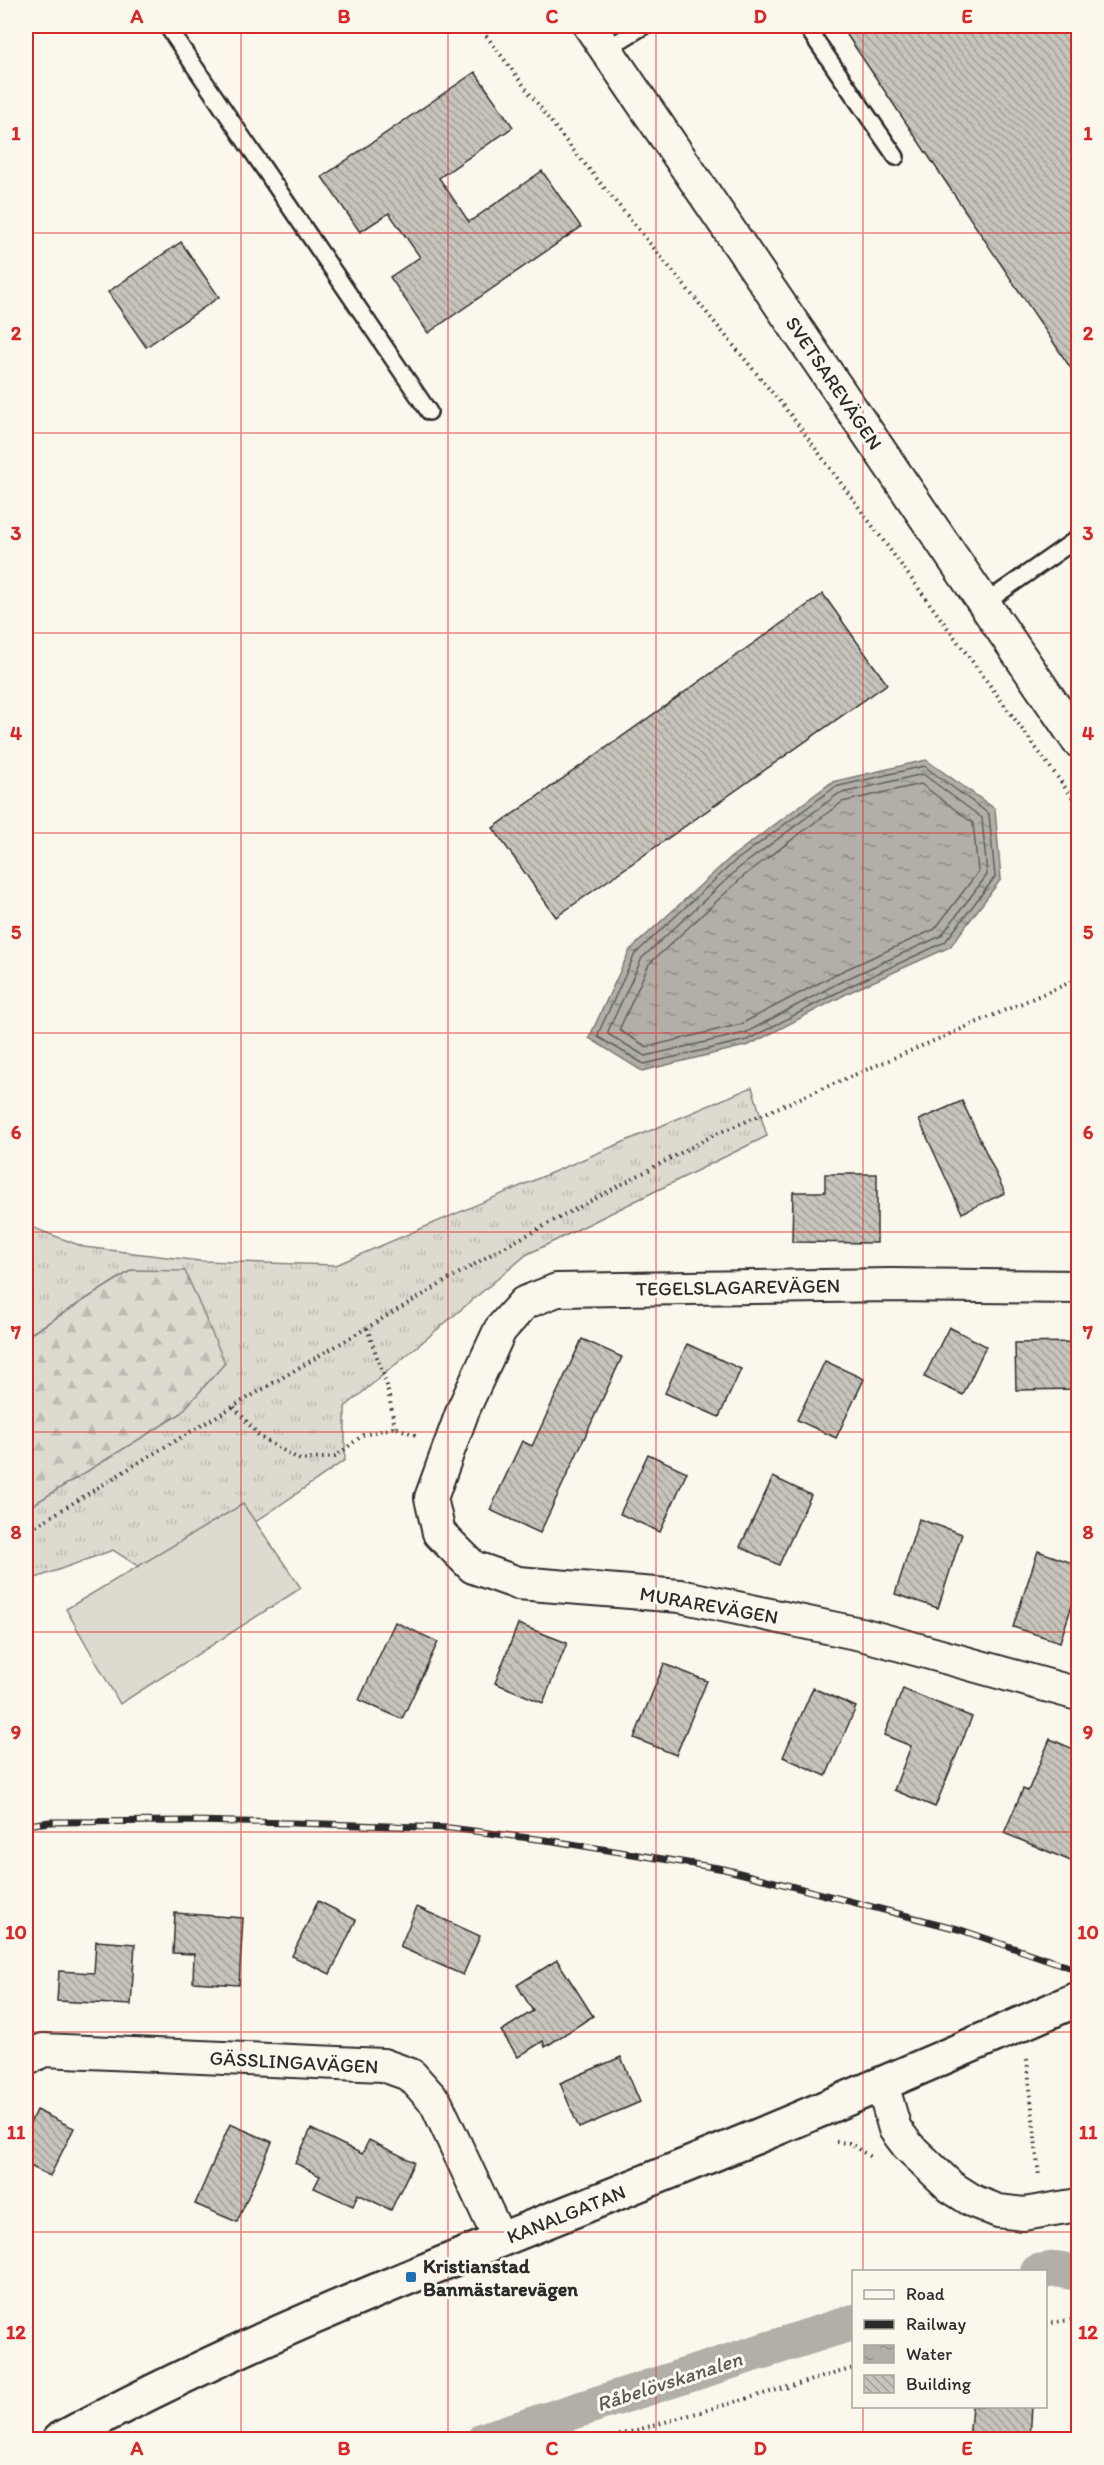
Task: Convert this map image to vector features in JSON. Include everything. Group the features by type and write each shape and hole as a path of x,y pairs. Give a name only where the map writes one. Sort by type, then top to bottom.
{"street":[{"name":"SVETSAREVÄGEN","path":"598,37 1078,741"},
{"name":"TEGELSLAGAREVÄGEN","path":"463,1410 500,1330 524,1303 557,1290 891,1285 1078,1287"},
{"name":"MURAREVÄGEN","path":"463,1410 431,1498 439,1533 473,1567 518,1582 680,1596 715,1603 865,1635 1078,1694"},
{"name":"KANALGATAN","path":"59,2439 131,2401 221,2360 500,2241 729,2149 1078,1999"},
{"name":"GÄSSLINGAVÄGEN","path":"26,2060 43,2050 383,2065 411,2075 436,2103 500,2241"},
{"path":"882,2084 895,2130 908,2146 951,2187 972,2201 998,2211 1024,2214 1078,2205"}],"lane":[{"path":"167,26 429,412"},
{"path":"598,37 644,26"},
{"path":"806,26 896,157"},
{"path":"985,603 1078,538"}],"path":[{"path":"479,26 561,135 793,418 1078,805"},
{"path":"26,1533 497,1251 714,1135 1078,979"},
{"path":"367,1328 387,1386 395,1427"},
{"path":"234,1407 260,1437 300,1460 335,1457 363,1435 395,1427 450,1447"},
{"path":"1027,2052 1040,2185"},
{"path":"831,2141 849,2143 870,2155 877,2163"},
{"path":"1047,2323 1078,2319"},
{"path":"602,2439 852,2369"}],"green space":[{"path":"752,1087 767,1136 526,1255 345,1407 345,1460 166,1584 113,1550 33,1579 26,1641 26,1509 180,1414 132,1270 32,1333 26,1323 26,1225 84,1247 200,1261 336,1265"},
{"path":"132,1270 185,1271 225,1363 180,1414 26,1509 26,1337"},
{"path":"243,1504 301,1588 120,1704 66,1609"}],"water":[{"path":"926,760 995,809 1001,879 950,947 850,992 749,1045 642,1071 589,1038 630,950 730,858 832,782"}],"building":[{"path":"841,26 1078,26 1078,379"},
{"path":"475,72 513,127 439,178 469,222 542,171 581,227 428,333 390,277 420,257 389,213 360,232 322,177"},
{"path":"181,242 219,297 146,347 108,292"},
{"path":"823,594 887,684 556,917 493,828"},
{"path":"962,1101 1005,1193 962,1213 919,1120"},
{"path":"825,1174 877,1174 877,1243 792,1242 793,1192 825,1192"},
{"path":"949,1327 986,1346 963,1395 924,1377"},
{"path":"582,1339 622,1357 540,1533 490,1510 522,1441 532,1446"},
{"path":"1078,1342 1078,1389 1016,1390 1015,1343"},
{"path":"687,1344 741,1369 719,1417 665,1393"},
{"path":"825,1361 864,1379 836,1438 797,1420"},
{"path":"648,1454 687,1472 660,1532 620,1514"},
{"path":"773,1477 811,1495 779,1565 740,1547"},
{"path":"919,1519 962,1534 938,1608 895,1594"},
{"path":"1038,1551 1078,1565 1078,1587 1060,1642 1013,1627"},
{"path":"395,1622 438,1642 402,1719 359,1700"},
{"path":"518,1624 567,1643 543,1703 495,1683"},
{"path":"664,1664 707,1681 676,1755 634,1738"},
{"path":"813,1688 856,1707 826,1776 783,1757"},
{"path":"903,1689 972,1717 935,1807 894,1790 911,1746 884,1735"},
{"path":"1050,1739 1078,1751 1078,1864 1004,1833 1023,1789 1028,1791"},
{"path":"318,1901 356,1920 330,1974 292,1956"},
{"path":"417,1907 480,1936 463,1975 400,1947"},
{"path":"175,1913 243,1918 239,1985 193,1982 194,1954 173,1953"},
{"path":"96,1941 135,1944 131,2005 57,2001 59,1971 94,1973"},
{"path":"557,1960 593,2016 545,2047 543,2041 518,2057 501,2031 533,2011 517,1985"},
{"path":"621,2057 640,2102 579,2128 560,2083"},
{"path":"36,2110 74,2128 50,2176 26,2164 26,2132"},
{"path":"230,2124 272,2142 237,2222 195,2204"},
{"path":"311,2129 362,2154 369,2140 414,2162 391,2210 358,2194 353,2206 314,2188 320,2176 295,2163"},
{"path":"972,2408 1032,2408 1030,2439 969,2439"}],"waterway":[{"name":"Råbelövskanalen","path":"1047,2270 1056,2269 1078,2273"},
{"name":"Råbelövskanalen","path":"484,2440 852,2323"}],"railway":[{"path":"26,1825 50,1822 293,1823 450,1828 553,1841 724,1869 958,1929 1078,1970"}],"place":[{"name":"Kristianstad Banmästarevägen","path":"411,2277"}]}
